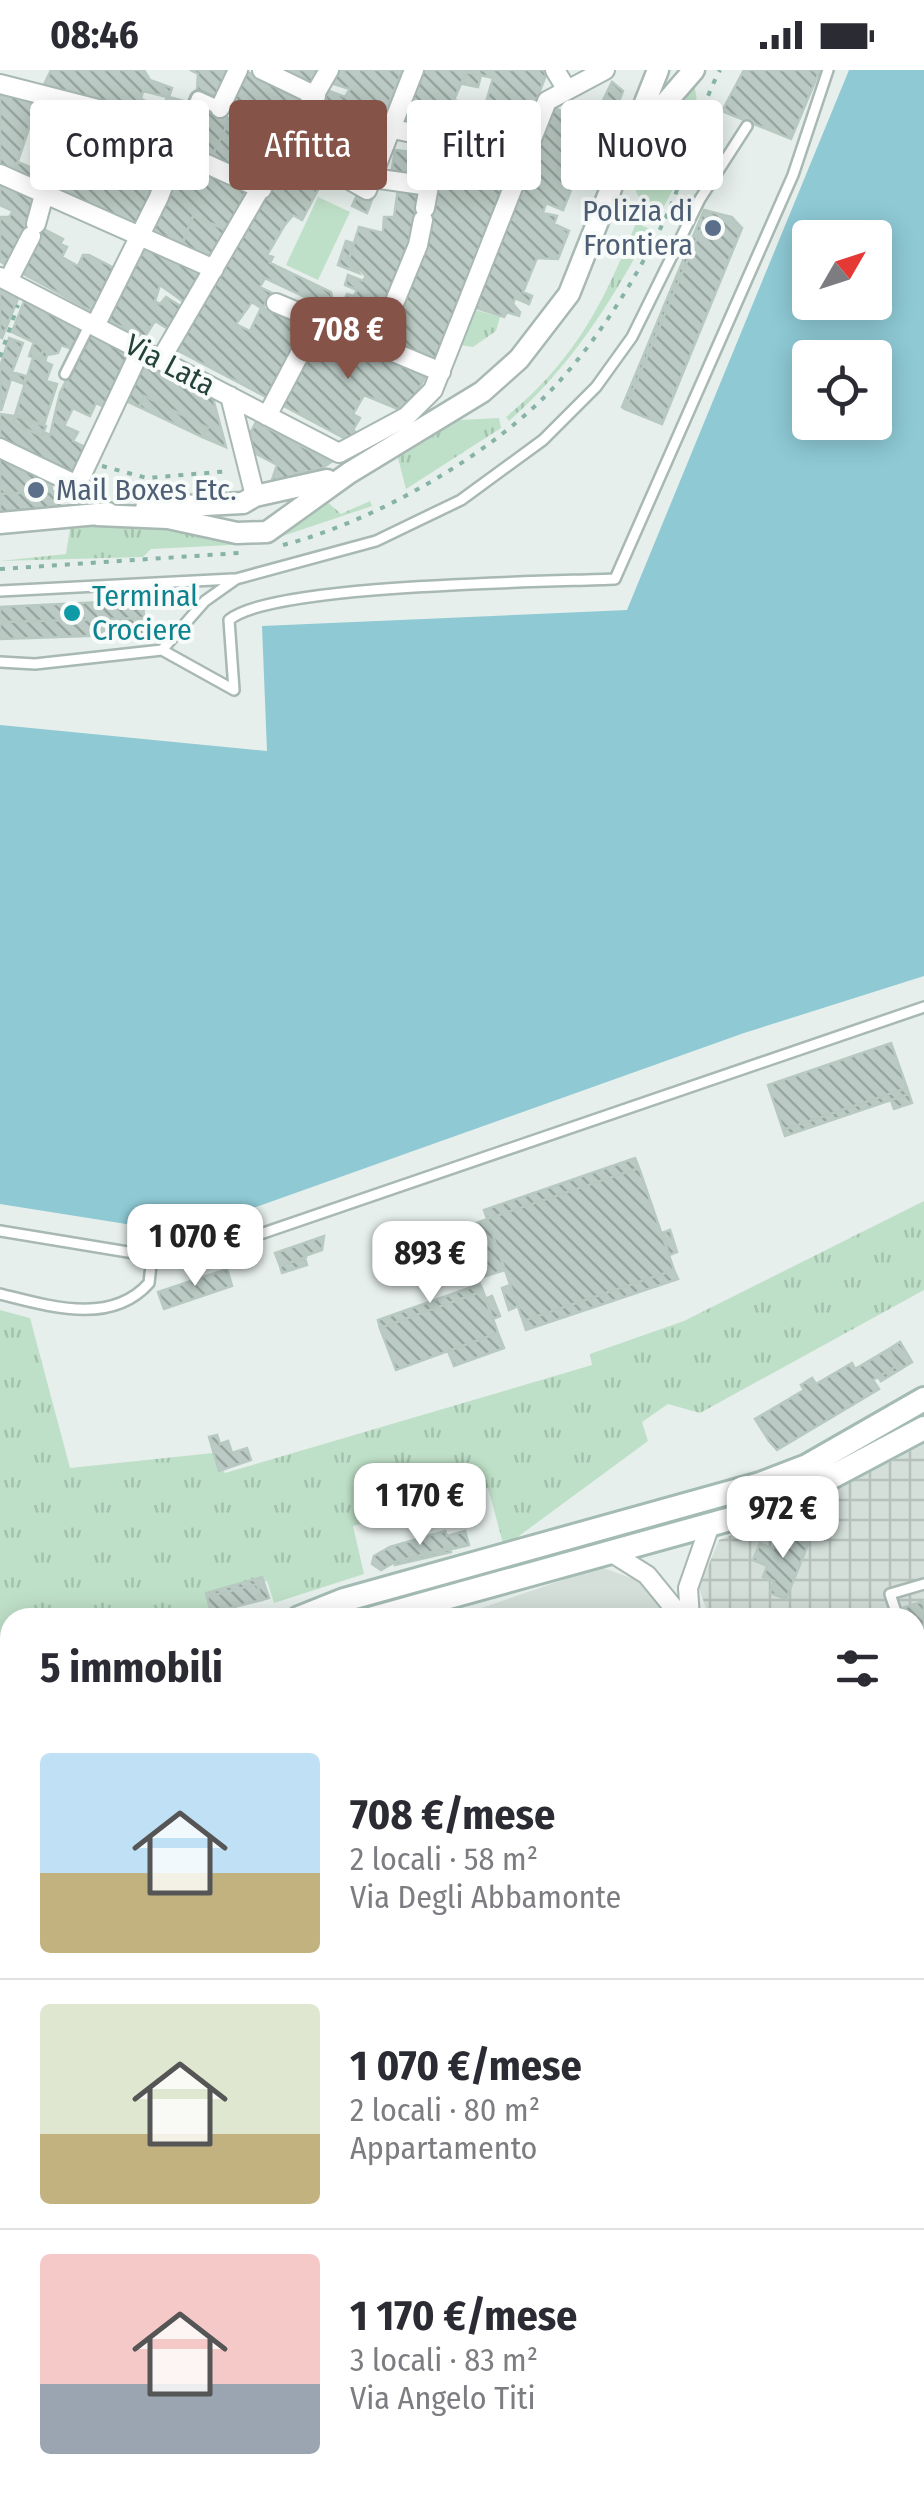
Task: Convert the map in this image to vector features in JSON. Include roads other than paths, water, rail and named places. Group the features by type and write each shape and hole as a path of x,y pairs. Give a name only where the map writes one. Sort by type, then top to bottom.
{"main road":[{"path":"324,1608 760,1484 807,1466 924,1399"},
{"path":"410,1608 778,1506 924,1428"}],"street":[{"path":"209,103 220,108 238,70"},
{"path":"262,70 316,96"},
{"path":"313,100 329,70"},
{"path":"387,136 414,70"},
{"path":"555,70 567,90"},
{"path":"541,118 547,102 605,70"},
{"path":"647,100 658,70"},
{"path":"671,100 695,73"},
{"path":"0,84 59,100"},
{"path":"390,128 407,132"},
{"path":"0,174 138,239 214,269"},
{"path":"377,345 418,245 429,186 387,185"},
{"path":"11,283 47,190"},
{"path":"93,325 162,190"},
{"path":"160,359 261,190"},
{"path":"276,303 441,372 513,190"},
{"path":"97,514 266,530 349,473 482,392 538,338 570,294 612,190"},
{"name":"Via Lata","path":"11,283 339,453 406,417 433,390 441,372"},
{"path":"267,416 317,321"},
{"path":"0,448 77,484 142,348"},
{"path":"230,396 255,499 242,522 266,530"},
{"path":"0,523 255,499 349,473"},
{"path":"255,499 277,509 266,530"},
{"path":"689,1608 688,1588 710,1526"},
{"path":"612,1553 648,1575 674,1608"}],"lane":[{"path":"0,662 35,664 162,650 234,690 230,620 254,606 328,594 615,578 793,175 828,70"},
{"path":"0,592 236,579 376,541 461,500 543,440 596,386 632,337 700,199 747,126"},
{"path":"65,374 93,325"},
{"path":"162,650 205,601 236,579"},
{"path":"0,1231 152,1256 196,1256 924,1007"},
{"path":"0,1294 85,1310 120,1304 149,1283 152,1256"},
{"path":"895,1608 890,1594 924,1584"}],"water":[{"path":"849,70 924,70 924,976 744,1033 183,1233 0,1204 0,725 267,751 262,626 627,610"}],"place":[{"name":"Polizia di Frontiera","path":"713,228"},
{"name":"Mail Boxes Etc.","path":"36,490"},
{"name":"Terminal Crociere","path":"72,613"}]}
